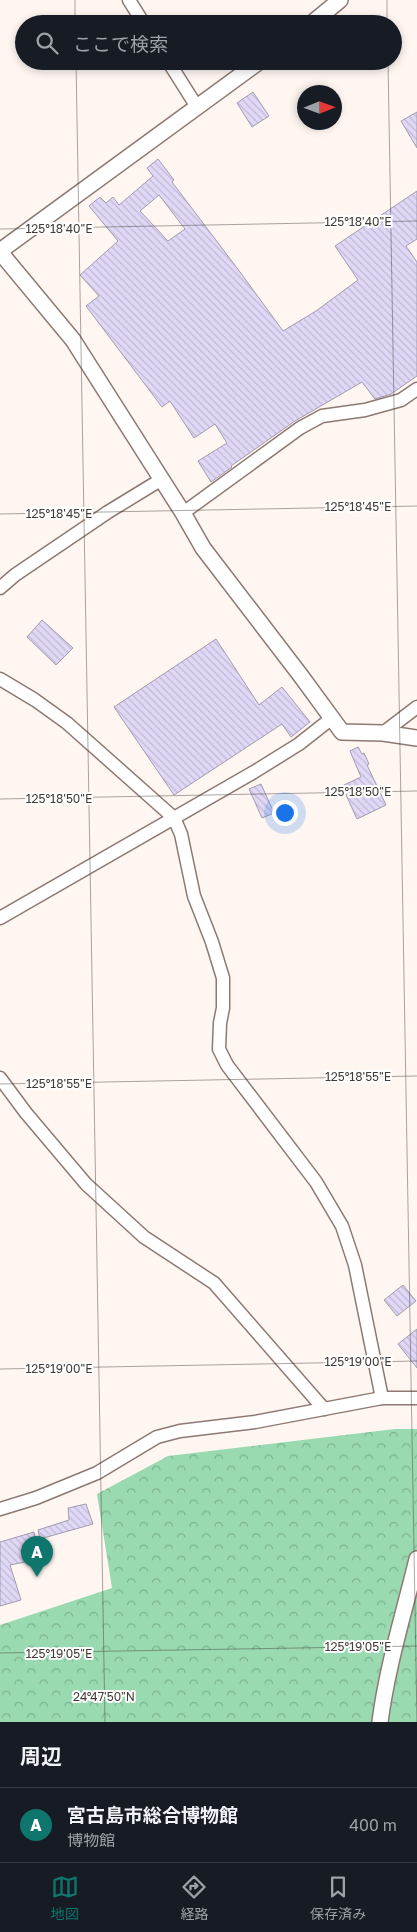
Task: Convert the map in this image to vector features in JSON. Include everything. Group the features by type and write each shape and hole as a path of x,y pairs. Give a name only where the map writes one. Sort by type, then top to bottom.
{"street":[{"path":"129,0 138,15"},
{"path":"322,15 340,0"},
{"path":"174,70 197,107"},
{"path":"248,70 0,252 74,340 183,513 202,548 342,732 417,738"},
{"path":"183,513 300,428 322,416 365,410 401,400 417,389"},
{"path":"0,588 15,574 108,512 162,480"},
{"path":"0,679 35,700 67,723 174,818 181,834 194,896 212,942 223,978 223,1008 220,1023 219,1049 227,1065 316,1182 342,1226 355,1265 382,1398"},
{"path":"383,734 417,708"},
{"path":"0,918 254,772 298,744 332,718"},
{"path":"0,1078 26,1113 86,1184 144,1238 214,1283 324,1409"},
{"path":"0,1509 36,1498 97,1473 157,1437 180,1431 255,1422 382,1398 417,1398"},
{"path":"380,1722 382,1702 417,1559"}],"green space":[{"path":"395,1429 417,1429 417,1722 0,1722 0,1625 112,1588 97,1494 168,1456"}],"building":[{"path":"253,92 269,116 252,127 237,103"},
{"path":"417,112 417,148 401,121"},
{"path":"158,159 174,180 172,182 283,331 316,311 358,280 335,246 417,191 417,239 406,246 417,262 417,376 391,394 375,399 362,382 295,421 211,482 198,461 227,443 215,424 194,438 170,401 162,407 86,306 99,296 80,275 118,241 89,206 100,197 106,203 113,197 119,205 153,176 147,168","holes":["159,195 185,229 168,241 140,211"]},
{"path":"42,620 73,648 56,665 27,637"},
{"path":"216,639 259,705 282,687 310,722 291,737 282,724 174,795 114,707"},
{"path":"358,747 362,754 364,753 369,764 367,765 386,805 357,819 342,786 361,777 350,751"},
{"path":"261,784 274,813 262,818 249,789"},
{"path":"403,1285 416,1301 397,1316 384,1300"},
{"path":"417,1329 417,1368 398,1344"},
{"path":"86,1504 93,1524 40,1539 38,1530 69,1520 68,1508"},
{"path":"34,1532 40,1559 10,1565 21,1600 0,1606 0,1542"}],"place":[{"name":"宮古島市総合博物館","path":"37,1577"}]}
